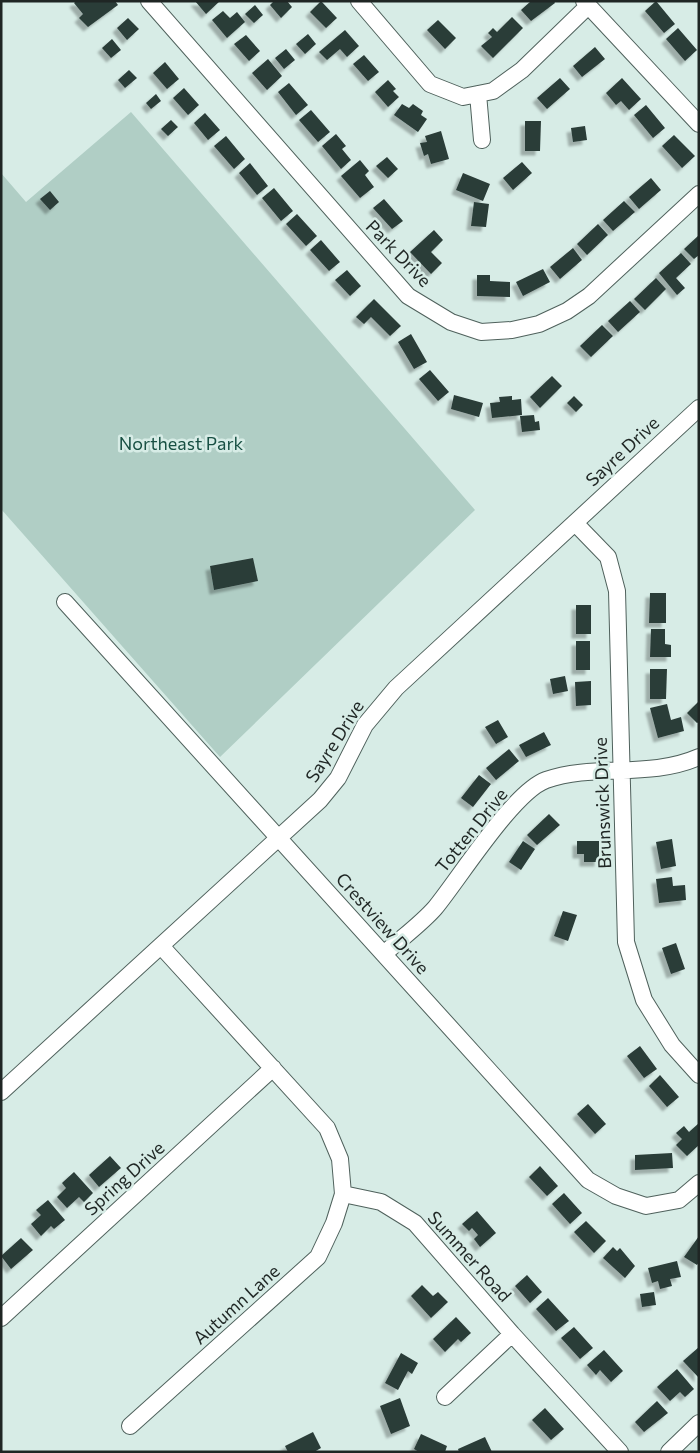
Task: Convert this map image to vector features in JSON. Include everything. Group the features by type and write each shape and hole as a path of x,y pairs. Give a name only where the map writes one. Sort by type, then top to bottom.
{"street":[{"name":"Park Drive","path":"149,1 408,296 451,322 481,332 512,330 540,324 567,311 589,296 699,194"},
{"path":"358,1 430,84 463,97 493,91 522,70 586,3 699,124"},
{"path":"478,94 482,140"},
{"name":"Sayre Drive","path":"1,1092 279,838 331,788 365,724 380,704 699,408"},
{"name":"Brunswick Drive","path":"575,522 608,557 617,592 626,942 644,1000 672,1045 699,1075"},
{"name":"Crestview Drive","path":"65,602 588,1180 616,1196 646,1206 679,1200 699,1183"},
{"name":"Totten Drive","path":"384,954 433,910 518,800 544,780 579,773 621,772 680,765 699,756"},
{"path":"161,946 327,1128 340,1160 342,1194"},
{"name":"Spring Drive","path":"1,1318 273,1068"},
{"name":"Summer Road","path":"342,1194 381,1202 415,1223 512,1334 620,1452"},
{"name":"Autumn Lane","path":"130,1426 318,1257 334,1223 342,1194"},
{"path":"445,1397 512,1334"},
{"path":"670,1452 699,1423"}],"green space":[{"name":"Northeast Park","path":"131,112 475,510 220,757 1,509 1,173 26,202"}],"building":[{"path":"76,1 115,1 118,5 88,27 79,18 83,14 74,3"},
{"path":"195,1 220,1 206,14"},
{"path":"274,1 287,1 292,7 281,18 270,5"},
{"path":"321,1 337,18 326,28 310,12"},
{"path":"531,1 554,1 555,3 531,21 521,10"},
{"path":"656,1 675,24 664,33 645,11"},
{"path":"255,5 263,15 254,23 245,14"},
{"path":"223,11 230,18 237,12 245,22 227,38 212,20"},
{"path":"512,17 523,28 493,58 481,46 492,37 488,33 493,28 497,32"},
{"path":"128,18 139,29 127,40 117,28"},
{"path":"438,20 456,38 445,49 427,30"},
{"path":"678,28 697,50 685,61 666,39"},
{"path":"345,30 359,46 347,57 340,49 327,60 319,52"},
{"path":"308,34 316,44 305,54 296,44"},
{"path":"246,35 260,51 249,61 234,44"},
{"path":"112,39 121,50 111,58 102,48"},
{"path":"595,47 605,59 582,77 573,66"},
{"path":"286,49 295,60 284,69 275,58"},
{"path":"364,55 379,72 368,81 353,64"},
{"path":"268,59 282,76 267,90 252,73"},
{"path":"165,62 179,79 167,89 153,73"},
{"path":"129,70 137,78 125,88 118,80"},
{"path":"560,78 570,89 547,109 537,98"},
{"path":"622,78 641,99 629,110 621,101 616,105 606,93"},
{"path":"388,80 396,89 393,91 399,97 388,107 375,92"},
{"path":"289,83 308,105 296,115 278,92"},
{"path":"184,88 199,105 188,115 173,98"},
{"path":"156,94 161,101 151,109 146,103"},
{"path":"402,104 409,108 413,104 423,111 421,115 427,119 418,132 394,115"},
{"path":"646,105 665,128 653,138 634,115"},
{"path":"311,110 330,132 318,142 299,120"},
{"path":"205,113 220,130 208,140 194,123"},
{"path":"171,120 178,127 168,136 161,129"},
{"path":"525,121 541,121 540,151 525,151"},
{"path":"585,126 587,140 573,142 571,128"},
{"path":"441,131 449,159 431,164 428,154 424,156 420,143 427,142 425,136"},
{"path":"336,134 346,146 342,149 351,160 341,169 322,146"},
{"path":"674,135 695,156 682,168 662,146"},
{"path":"226,136 245,159 234,169 214,146"},
{"path":"387,157 398,169 388,178 376,166"},
{"path":"360,160 369,171 365,175 374,187 360,198 341,176"},
{"path":"522,162 532,173 513,190 503,178"},
{"path":"250,163 268,186 257,195 239,173"},
{"path":"463,173 490,184 483,201 456,190"},
{"path":"651,178 661,190 639,209 629,197"},
{"path":"274,188 293,211 281,221 262,198"},
{"path":"50,191 59,202 50,210 40,199"},
{"path":"384,199 403,221 392,229 373,208"},
{"path":"624,201 635,212 613,231 603,220"},
{"path":"474,202 489,204 486,227 471,226"},
{"path":"297,214 317,236 306,246 286,224"},
{"path":"598,224 608,235 587,255 577,244"},
{"path":"434,230 443,240 431,252 442,263 431,274 410,252"},
{"path":"699,235 699,255 694,259 684,249"},
{"path":"321,240 340,262 329,271 310,250"},
{"path":"573,248 582,260 560,279 550,267"},
{"path":"681,253 691,264 676,278 685,288 677,295 659,273"},
{"path":"543,269 550,282 523,296 516,282"},
{"path":"347,270 361,286 350,296 335,280"},
{"path":"477,275 490,275 490,281 510,282 510,297 477,296"},
{"path":"656,278 666,289 645,310 634,299"},
{"path":"374,299 401,326 390,336 371,317 364,324 356,317"},
{"path":"630,301 640,312 618,332 608,321"},
{"path":"602,325 613,336 591,357 580,346"},
{"path":"411,334 427,362 414,369 398,342"},
{"path":"430,370 449,392 438,401 419,379"},
{"path":"552,376 562,386 540,408 530,397"},
{"path":"454,395 483,403 479,417 451,409"},
{"path":"512,396 512,400 521,399 522,415 492,418 490,403 500,402 499,397"},
{"path":"574,396 583,405 576,412 567,403"},
{"path":"534,415 535,422 539,421 540,430 522,432 520,416"},
{"path":"253,558 258,581 214,590 210,566"},
{"path":"650,593 666,593 666,623 649,623"},
{"path":"576,605 591,605 591,634 576,634"},
{"path":"651,629 665,629 665,644 671,645 671,657 650,657"},
{"path":"576,641 590,641 590,670 576,670"},
{"path":"650,669 667,669 666,699 650,699"},
{"path":"565,676 568,691 553,694 550,679"},
{"path":"591,681 591,705 576,706 575,682"},
{"path":"699,701 699,722 697,723 687,713"},
{"path":"667,704 671,720 681,717 684,731 658,738 650,708"},
{"path":"498,720 508,737 496,744 485,727"},
{"path":"544,732 551,745 526,757 519,745"},
{"path":"509,749 519,761 496,780 486,768"},
{"path":"479,775 491,784 473,807 461,798"},
{"path":"549,814 560,825 537,845 527,835"},
{"path":"672,839 676,866 661,869 656,842"},
{"path":"523,841 535,849 521,870 509,862"},
{"path":"577,841 599,841 599,862 584,862 584,854 577,854"},
{"path":"672,877 673,886 685,885 686,900 659,903 656,879"},
{"path":"563,911 577,915 568,941 554,936"},
{"path":"676,943 685,969 671,974 662,948"},
{"path":"640,1046 657,1069 644,1078 627,1056"},
{"path":"660,1075 679,1097 667,1107 649,1086"},
{"path":"588,1104 606,1124 595,1134 577,1114"},
{"path":"699,1123 699,1145 687,1156 676,1145 682,1139 676,1133 684,1126 689,1132"},
{"path":"672,1153 673,1168 635,1170 635,1155"},
{"path":"110,1156 121,1168 99,1187 89,1175"},
{"path":"540,1166 558,1186 547,1196 529,1177"},
{"path":"74,1172 93,1193 84,1202 79,1197 67,1208 57,1197 66,1188 62,1183"},
{"path":"564,1193 582,1213 570,1224 552,1204"},
{"path":"48,1200 65,1220 54,1229 51,1226 41,1236 31,1224 41,1215 36,1210"},
{"path":"477,1211 496,1233 480,1247 474,1239 478,1235 472,1228 469,1231 462,1224"},
{"path":"586,1221 606,1241 594,1253 574,1232"},
{"path":"699,1236 699,1262 697,1265 684,1257"},
{"path":"21,1238 33,1250 11,1269 1,1256"},
{"path":"613,1247 617,1251 620,1248 635,1266 625,1278 603,1258"},
{"path":"677,1261 681,1277 670,1279 672,1286 660,1289 658,1281 652,1283 648,1268"},
{"path":"527,1275 542,1292 530,1303 515,1286"},
{"path":"422,1285 433,1296 438,1292 448,1302 431,1318 411,1296"},
{"path":"654,1292 656,1305 642,1307 640,1294"},
{"path":"548,1298 569,1321 556,1331 536,1309"},
{"path":"456,1317 471,1333 461,1342 458,1339 445,1352 433,1339"},
{"path":"574,1327 593,1348 580,1359 561,1338"},
{"path":"699,1347 699,1378 683,1361"},
{"path":"604,1350 623,1371 611,1382 600,1370 596,1375 587,1365"},
{"path":"401,1353 418,1363 412,1374 408,1371 398,1390 385,1383"},
{"path":"677,1369 694,1389 685,1397 680,1392 670,1401 657,1387"},
{"path":"400,1398 410,1426 391,1434 380,1406"},
{"path":"657,1401 668,1413 644,1432 635,1422"},
{"path":"545,1408 564,1429 551,1440 532,1420"},
{"path":"313,1432 321,1448 314,1452 288,1452 285,1446"},
{"path":"421,1434 447,1446 445,1452 419,1452 414,1449"},
{"path":"485,1437 492,1452 459,1452 458,1449"}]}
